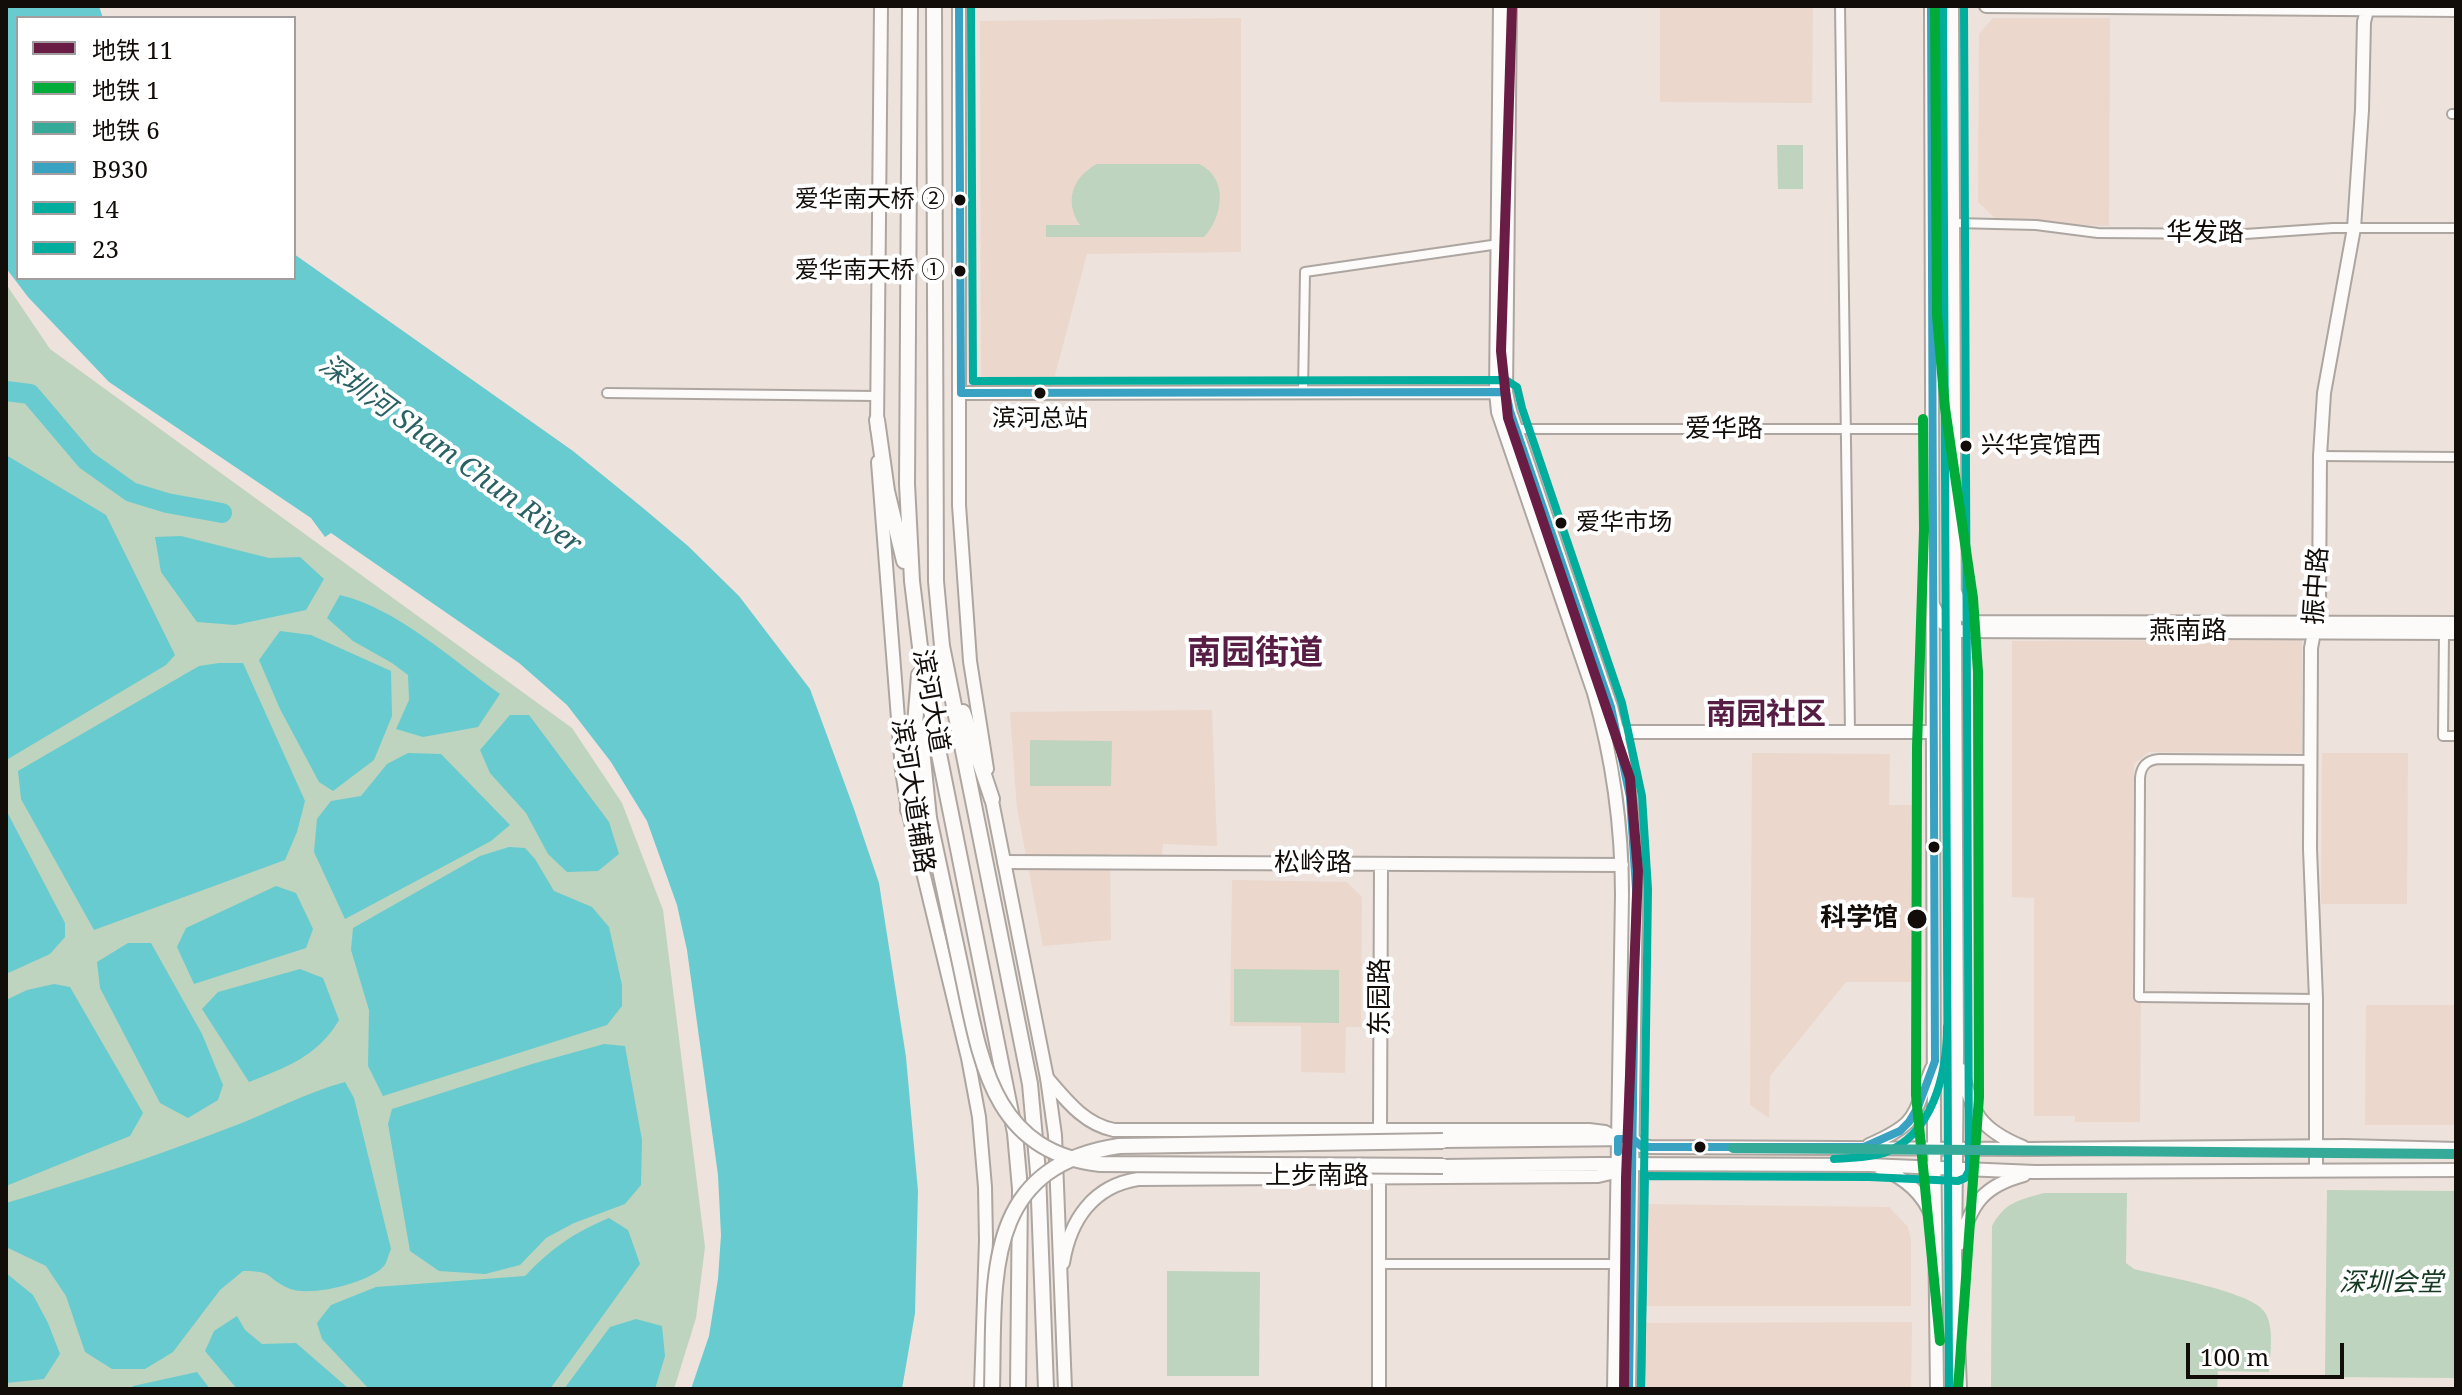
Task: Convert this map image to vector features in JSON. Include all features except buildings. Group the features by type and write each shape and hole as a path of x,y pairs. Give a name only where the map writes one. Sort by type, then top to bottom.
{"highway":[{"name":"滨河大道","path":"910,6 909,550 920,647 1015,1133 1020,1203 1018,1389"},
{"name":"滨河大道","path":"934,6 935,537 942,646 1030,1084 1038,1172 1044,1389"},
{"path":"877,420 887,491 915,617"},
{"path":"942,646 992,799"},
{"path":"908,810 918,714 920,647"},
{"path":"918,714 929,818 984,1071 1007,1115 1030,1138 1057,1154 1100,1164 1443,1166"},
{"path":"992,1389 995,1281 1001,1241 1012,1214 1030,1189 1059,1167 1090,1152 1119,1146 1443,1141"}],"main road":[{"name":"滨河大道辅路","path":"881,6 876,396 879,491 908,810 968,1058 979,1117 986,1240 981,1389"},
{"path":"959,6 959,505 964,595 970,661 992,799 1047,1078 1055,1135 1065,1389"},
{"path":"1500,6 1502,430 1594,693 1612,732 1622,865 1614,1389"},
{"path":"1502,243 1510,6"},
{"path":"1931,6 1937,1389"},
{"path":"1952,6 1957,1052 1955,1258 1960,1389"},
{"path":"1986,6 2456,10"},
{"name":"振中路","path":"2316,1170 2316,999 2310,849 2311,648 2316,628 2320,456 2329,361 2354,228 2367,8"},
{"path":"961,393 1501,392"},
{"path":"1501,392 1569,580 1632,809 1636,855 1629,1389"},
{"name":"燕南路","path":"1955,589 1965,616 1977,622 2316,628"},
{"path":"1933,605 1942,622 1955,631"},
{"name":"燕南路","path":"1955,631 2450,628"},
{"path":"1612,732 1933,732"},
{"name":"松岭路","path":"1004,862 1622,865"},
{"name":"东园路","path":"1380,1130 1381,864"},
{"path":"1957,1052 1967,1095 1978,1117 2001,1137 2030,1149"},
{"path":"1864,1147 1900,1131 1909,1122 1935,1061"},
{"name":"上步南路","path":"1047,1078 1075,1109 1107,1129 1589,1130 1605,1132 1618,1139"},
{"path":"1134,1131 1120,1137 1115,1143 1112,1158 1119,1172 1138,1179"},
{"name":"上步南路","path":"1443,1141 1633,1139 1641,1146 1650,1147 2030,1149 2382,1146 2456,1149"},
{"name":"上步南路","path":"1060,1279 1069,1238 1086,1206 1109,1187 1138,1179 1598,1176 1633,1164 1869,1165 2035,1172"},
{"path":"1869,1165 1897,1176 1918,1194 1931,1213 1935,1235"},
{"name":"上步南路","path":"1443,1166 1617,1169"},
{"path":"1955,1258 1965,1225 1985,1192 1996,1184 2035,1172 2456,1170"},
{"path":"1379,1177 1379,1389"}],"street":[{"path":"1840,6 1850,732"},
{"name":"华发路","path":"1955,223 2036,225 2098,233 2245,234 2354,228 2456,228"},
{"path":"1303,392 1305,272 1502,243"},
{"path":"607,393 876,396"},
{"name":"爱华路","path":"1516,429 1932,429"},
{"path":"2320,456 2456,457"},
{"path":"2450,628 2443,736 2456,736"},
{"path":"2310,760 2159,759 2148,761 2143,766 2140,778 2139,997 2316,999"},
{"path":"1378,1264 1616,1264"}],"shaded area":[{"path":"1660,7 1813,8 1812,103 1660,102"},
{"path":"1241,18 1241,252 1087,254 1054,379 981,380 980,21"},
{"path":"1993,18 2110,18 2109,226 1998,221 1978,202 1979,34"},
{"path":"2302,640 2302,753 2149,752 2134,764 2133,995 2141,995 2140,1122 2075,1122 2075,1116 2034,1116 2034,898 2012,897 2012,641"},
{"path":"1212,710 1217,846 1163,844 1162,855 1110,854 1111,940 1043,946 1017,808 1010,712"},
{"path":"1752,753 1890,754 1889,805 1912,805 1911,982 1846,982 1770,1076 1769,1118 1750,1105"},
{"path":"2322,753 2408,753 2407,904 2321,904"},
{"path":"1232,880 1347,882 1362,897 1361,1027 1346,1027 1345,1073 1301,1072 1301,1026 1230,1026"},
{"path":"2366,1005 2456,1005 2456,1125 2365,1125"},
{"path":"1639,1204 1889,1207 1908,1227 1911,1239 1911,1306 1639,1306"},
{"path":"1912,1322 1911,1389 1640,1389 1641,1323"}],"green space":[{"path":"1777,145 1803,145 1803,189 1778,189"},
{"path":"1097,164 1199,164 1209,170 1219,188 1219,209 1210,229 1204,237 1046,237 1046,225 1080,225 1072,208 1073,191 1088,169"},
{"path":"6,284 50,349 572,728 622,803 663,910 705,1247 696,1318 674,1389 6,1389"},
{"path":"1030,740 1112,741 1111,786 1030,786"},
{"path":"1234,969 1339,970 1339,1023 1234,1022"},
{"name":"深圳会堂","path":"2327,1190 2456,1191 2456,1378 2325,1377"},
{"path":"2044,1193 2127,1193 2126,1263 2134,1269 2223,1291 2255,1304 2264,1311 2270,1324 2269,1372 2218,1371 2217,1389 1991,1389 1992,1226 2008,1207"},
{"path":"1167,1271 1260,1272 1259,1376 1167,1376"}],"water":[{"name":"深圳河 Sham Chun River","path":"6,6 99,6 102,16 16,16 16,280 296,280 296,255 573,451 688,546 739,596 810,689 879,883 906,1057 918,1191 915,1313 902,1389 691,1389 709,1336 721,1235 718,1175 687,950 677,905 647,821 611,762 567,705 519,663 331,533 325,537 311,518 109,382 28,297 6,268"},
{"path":"6,455 106,515 175,655 166,665 8,759"},
{"path":"181,536 269,558 300,557 324,579 306,610 235,625 197,622 161,572 155,537"},
{"path":"340,595 383,611 403,623 500,694 478,727 423,737 396,729 409,700 408,675 353,641 327,618"},
{"path":"280,631 311,635 391,671 392,716 374,760 333,791 319,782 280,709 259,660"},
{"path":"243,663 305,801 285,860 94,930 21,799 18,771 199,666"},
{"path":"510,715 529,715 609,822 619,854 598,871 567,872 548,854 526,813 490,773 480,750"},
{"path":"408,753 441,754 510,825 491,841 345,919 314,852 317,819 331,801 361,796 387,764"},
{"path":"6,810 65,923 65,937 50,954 6,974"},
{"path":"509,847 525,848 554,891 592,907 609,927 622,985 622,1006 607,1025 383,1096 368,1066 369,1010 351,950 353,928 480,856"},
{"path":"276,886 296,893 313,929 306,948 194,984 177,947 186,928"},
{"path":"128,943 151,943 202,1034 223,1085 218,1100 188,1118 160,1103 100,988 97,962"},
{"path":"300,969 323,978 339,1020 321,1043 300,1059 249,1082 202,1009 218,992"},
{"path":"54,984 70,987 143,1113 130,1136 6,1186 6,1000 27,990"},
{"path":"604,1044 625,1046 642,1140 641,1185 625,1204 574,1223 546,1238 520,1265 485,1274 439,1271 410,1251 388,1124 392,1109"},
{"path":"345,1082 354,1098 391,1249 384,1266 365,1278 323,1290 297,1291 265,1273 243,1271 220,1290 173,1352 145,1369 112,1369 85,1352 66,1296 46,1266 6,1247 6,1203 172,1149"},
{"path":"609,1218 628,1230 640,1264 550,1389 369,1389 322,1339 317,1323 331,1305 376,1287 525,1276 564,1242"},
{"path":"6,1273 33,1295 60,1354 44,1379 6,1383"},
{"path":"237,1316 245,1330 262,1344 296,1343 349,1389 237,1389 205,1351 214,1331"},
{"path":"636,1319 662,1326 665,1356 655,1389 564,1389 610,1327"},
{"path":"197,1372 210,1389 131,1389 133,1386"}],"waterway":[{"path":"6,391 30,394 86,460 131,492 167,503 222,513"}],"metro line":[{"name":"11","path":"1512,6 1501,351 1508,418 1630,778 1638,871 1626,1178 1624,1389"},
{"name":"1","path":"1935,6 1937,315 1945,408 1973,598 1978,672 1979,1097 1958,1389"},
{"name":"1","path":"1923,419 1924,530 1917,747 1916,1095 1940,1341"},
{"name":"6","path":"1733,1148 2456,1154"}],"transit line":[{"name":"B930","path":"959,6 961,393 1506,392 1611,707 1630,797 1636,889 1629,1389"},
{"name":"23","path":"971,6 973,381 1506,380 1517,387 1622,703 1642,796 1648,889 1641,1389"},
{"name":"B930","path":"1618,1152 1618,1139 1633,1139 1641,1146 1650,1147 1864,1147 1900,1131 1909,1122 1935,1061 1931,6"},
{"name":"23","path":"1943,6 1949,1389"},
{"name":"14","path":"1641,1389 1645,1176 1869,1177 1958,1181 1965,1178 1969,1171 1964,6"},
{"name":"14","path":"1834,1159 1884,1153 1915,1132 1934,1100 1940,1082 1947,1027"}],"place":[{"name":"爱华南天桥 ②","path":"960,200"},
{"name":"爱华南天桥 ①","path":"960,271"},
{"name":"滨河总站","path":"1040,393"},
{"name":"兴华宾馆西","path":"1966,446"},
{"name":"爱华市场","path":"1561,523"},
{"name":"科学馆","path":"1917,919"}],"district":[{"name":"南园街道","path":"1255,654"},
{"name":"南园社区","path":"1766,715"}]}
